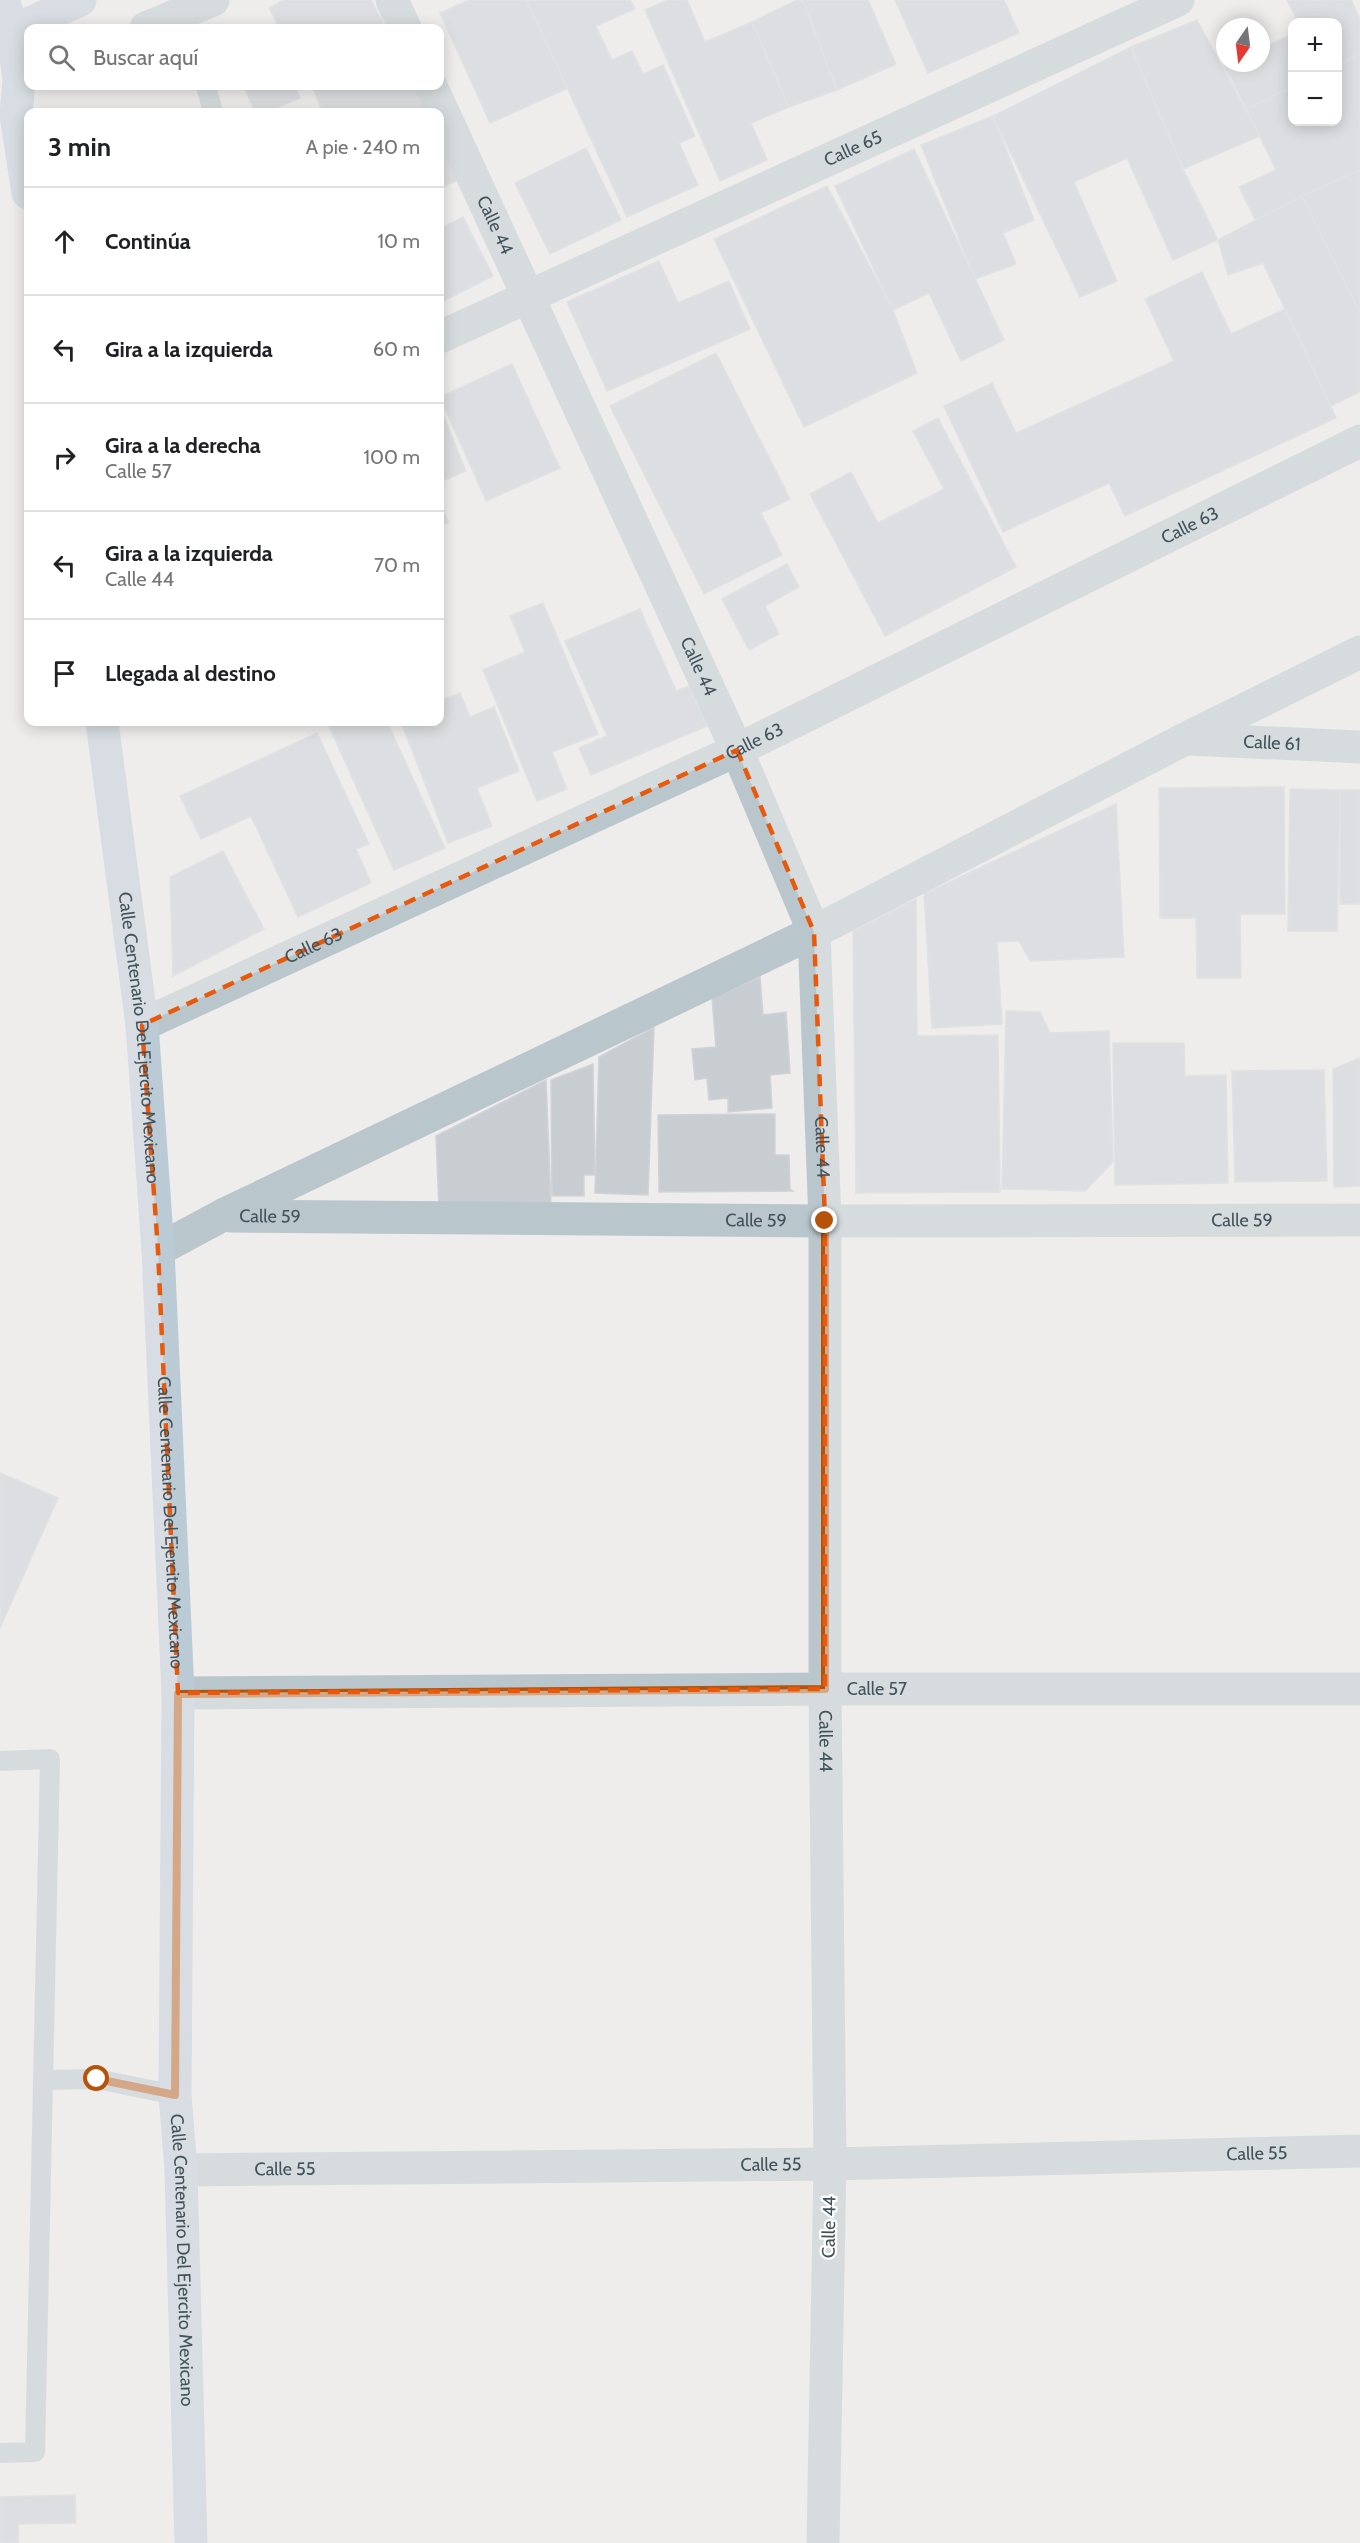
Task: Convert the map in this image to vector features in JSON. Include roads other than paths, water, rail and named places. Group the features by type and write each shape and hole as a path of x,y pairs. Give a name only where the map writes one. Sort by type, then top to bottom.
{"main road":[{"path":"3,0 24,166"},
{"path":"28,24 80,0"},
{"path":"7,34 24,26"},
{"name":"Calle Centenario Del Ejercito Mexicano","path":"103,726 142,1025 158,1250 178,1694 175,2095 181,2170 190,2543"}],"street":[{"path":"392,0 403,24"},
{"name":"Calle 65","path":"444,335 1178,0"},
{"path":"156,24 193,10"},
{"name":"Calle 44","path":"433,90 441,108"},
{"name":"Calle 44","path":"444,114 737,750 813,932 825,1221 825,1689 830,2164 823,2543"},
{"name":"Calle 63","path":"142,1025 737,750 1360,441"},
{"path":"158,1250 223,1215 813,932 1185,739 1360,652"},
{"name":"Calle 61","path":"1185,739 1360,747"},
{"name":"Calle 59","path":"223,1215 825,1221 1360,1220"},
{"name":"Calle 57","path":"178,1694 825,1689 1360,1689"},
{"name":"Calle 55","path":"181,2170 830,2164 1360,2151"}],"lane":[{"path":"207,90 212,108"},
{"path":"0,1761 50,1759 35,2452 0,2453"},
{"path":"43,2080 97,2079 175,2095"}]}
